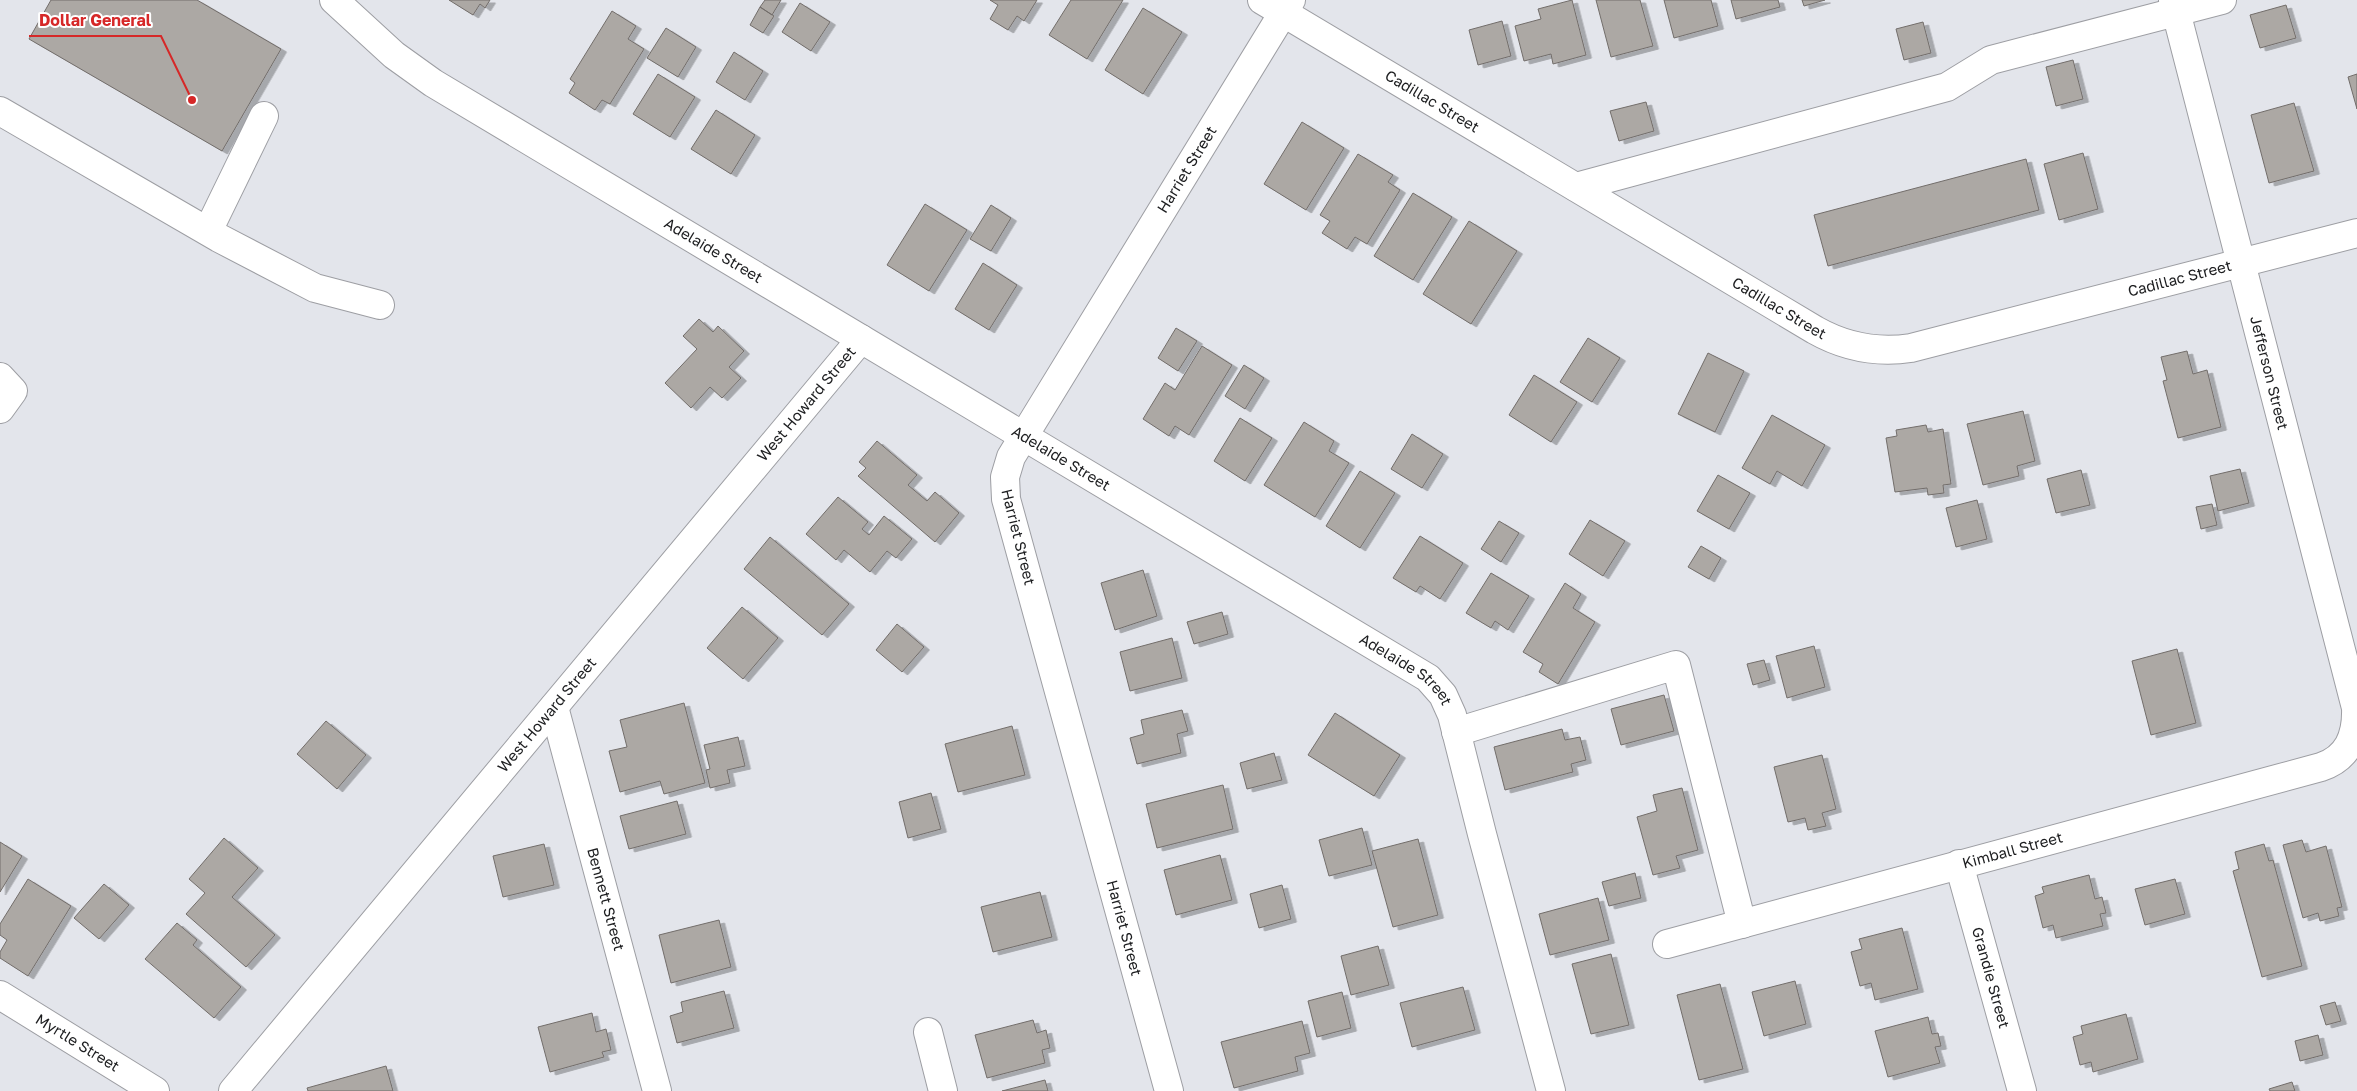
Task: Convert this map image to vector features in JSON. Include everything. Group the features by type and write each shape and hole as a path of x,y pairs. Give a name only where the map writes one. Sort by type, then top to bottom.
{"street":[{"name":"Adelaide Street","path":"334,0 394,55 428,80 1422,674 1443,695 1452,715 1551,1091"},
{"path":"1576,187 1947,87 1991,60 2174,6 2222,0"},
{"name":"Cadillac Street","path":"1279,4 1576,187 1825,336 1850,345 1882,350 1917,347 2357,233"},
{"name":"Harriet Street","path":"1168,1091 1006,500 1006,468 1279,4"},
{"name":"Jefferson Street","path":"2174,6 2356,708 2355,736"},
{"path":"0,112 208,231 315,288 380,305"},
{"path":"208,231 264,116"},
{"name":"West Howard Street","path":"232,1091 861,339"},
{"path":"0,377 13,391 0,409"},
{"path":"1456,732 1676,665 1742,924"},
{"name":"Bennett Street","path":"554,707 658,1091"},
{"name":"Kimball Street","path":"1667,944 2321,767 2335,761 2355,736"},
{"name":"Grandie Street","path":"1960,864 2022,1091"},
{"name":"Myrtle Street","path":"0,995 155,1091"},
{"path":"928,1032 943,1091"}],"building":[{"path":"51,0 197,0 281,49 222,151 29,39"},
{"path":"449,0 490,0 485,8 480,4 473,15"},
{"path":"765,0 781,0 772,15 760,7"},
{"path":"990,0 1037,0 1024,21 1017,16 1008,30 990,19 998,5"},
{"path":"1071,0 1123,0 1087,59 1049,35"},
{"path":"1572,0 1586,55 1553,64 1551,54 1524,61 1515,26 1541,19 1538,9"},
{"path":"1596,0 1640,0 1653,46 1611,57"},
{"path":"1664,0 1711,0 1718,26 1674,38"},
{"path":"1731,0 1778,0 1780,7 1736,19"},
{"path":"1802,0 1825,0 1804,6"},
{"path":"800,3 830,22 811,51 782,32"},
{"path":"2286,5 2296,38 2260,48 2250,15"},
{"path":"760,7 774,16 763,33 750,25"},
{"path":"1143,8 1182,32 1143,94 1105,70"},
{"path":"612,11 636,26 628,39 644,49 610,104 602,100 595,110 569,93 575,83 570,79"},
{"path":"1502,21 1511,56 1478,65 1469,30"},
{"path":"1923,22 1931,53 1904,60 1896,29"},
{"path":"666,28 696,47 678,77 647,58"},
{"path":"734,52 763,71 745,100 716,82"},
{"path":"2073,60 2083,99 2056,106 2046,67"},
{"path":"658,74 695,97 670,137 633,114"},
{"path":"2357,74 2357,109 2348,77"},
{"path":"1646,102 1654,131 1619,141 1610,111"},
{"path":"2294,103 2314,171 2269,183 2251,115"},
{"path":"716,110 755,135 731,174 691,149"},
{"path":"1302,122 1344,148 1306,210 1264,184"},
{"path":"2083,153 2098,209 2059,220 2044,164"},
{"path":"1358,154 1393,175 1388,182 1400,190 1367,244 1355,237 1347,249 1322,233 1330,221 1320,215"},
{"path":"2026,159 2039,210 1828,266 1814,215"},
{"path":"1413,193 1452,217 1413,280 1374,256"},
{"path":"925,204 967,230 929,291 887,265"},
{"path":"991,205 1011,218 991,251 970,239"},
{"path":"1469,221 1517,251 1471,324 1423,294"},
{"path":"983,263 1017,285 989,330 955,309"},
{"path":"699,319 713,332 718,326 744,351 729,367 741,378 722,398 710,387 691,408 665,383 697,349 683,336"},
{"path":"1176,328 1197,341 1178,371 1158,358"},
{"path":"1588,338 1620,358 1592,402 1560,382"},
{"path":"1202,346 1232,365 1189,435 1175,426 1169,436 1143,419 1165,383 1175,390"},
{"path":"2187,351 2193,374 2207,370 2221,427 2178,438 2163,381 2167,380 2161,357"},
{"path":"1708,353 1744,371 1715,432 1678,414"},
{"path":"1244,365 1264,378 1245,409 1225,396"},
{"path":"1534,375 1577,402 1551,442 1509,415"},
{"path":"2023,411 2035,461 2017,466 2019,476 1983,485 1967,424"},
{"path":"1772,415 1825,445 1802,486 1777,471 1770,484 1742,468"},
{"path":"1240,418 1272,438 1245,481 1214,461"},
{"path":"1304,422 1334,441 1329,451 1349,463 1315,517 1264,485"},
{"path":"1926,425 1928,432 1943,429 1951,484 1943,485 1944,493 1928,495 1927,488 1895,492 1886,438 1897,436 1896,430"},
{"path":"1412,434 1443,454 1422,488 1391,469"},
{"path":"877,441 917,475 908,485 927,501 935,492 959,513 935,542 858,476 866,468 859,462"},
{"path":"2240,469 2249,503 2218,511 2210,476"},
{"path":"2081,470 2090,505 2056,513 2047,479"},
{"path":"1360,471 1395,493 1360,548 1326,526"},
{"path":"1718,475 1750,493 1729,529 1697,511"},
{"path":"838,497 868,522 862,529 869,535 884,516 912,539 896,558 887,551 870,572 844,550 836,560 806,534"},
{"path":"1977,500 1987,539 1956,547 1946,508"},
{"path":"2212,504 2217,525 2201,529 2196,507"},
{"path":"1590,520 1625,541 1603,576 1569,554"},
{"path":"1499,521 1519,533 1501,562 1481,549"},
{"path":"1420,536 1463,563 1440,599 1420,586 1416,592 1393,578"},
{"path":"770,537 849,604 822,635 744,569"},
{"path":"1701,546 1721,558 1709,579 1688,567"},
{"path":"1143,570 1157,616 1115,630 1101,583"},
{"path":"1491,573 1529,596 1508,630 1495,621 1491,628 1466,613"},
{"path":"1565,583 1581,594 1573,608 1595,622 1558,684 1539,672 1543,664 1523,652"},
{"path":"742,607 778,638 743,679 707,648"},
{"path":"1222,612 1228,634 1194,644 1187,622"},
{"path":"897,624 924,647 902,672 876,650"},
{"path":"1172,638 1182,678 1130,691 1120,652"},
{"path":"1814,646 1825,687 1787,698 1776,656"},
{"path":"2177,649 2196,723 2151,735 2132,661"},
{"path":"1764,660 1770,680 1753,685 1747,664"},
{"path":"1664,695 1674,731 1621,745 1611,709"},
{"path":"684,703 705,783 664,794 660,781 620,792 609,751 627,747 620,720"},
{"path":"1182,710 1188,731 1177,734 1181,753 1137,764 1130,738 1144,734 1141,720"},
{"path":"1335,713 1400,755 1374,796 1308,755"},
{"path":"326,721 366,755 337,789 297,754"},
{"path":"1012,726 1025,775 958,792 945,744"},
{"path":"1562,729 1565,740 1580,737 1586,760 1571,764 1573,772 1505,790 1494,747"},
{"path":"738,737 745,766 727,770 730,783 710,788 706,770 710,769 704,745"},
{"path":"1274,753 1282,780 1247,789 1240,763"},
{"path":"1822,755 1836,809 1822,813 1826,826 1808,830 1805,818 1788,822 1774,767"},
{"path":"1223,785 1233,829 1157,848 1146,804"},
{"path":"1682,788 1698,850 1676,856 1680,868 1653,875 1637,817 1657,811 1653,795"},
{"path":"931,793 941,829 908,838 899,802"},
{"path":"677,801 686,834 629,849 620,816"},
{"path":"1362,828 1372,865 1329,876 1319,840"},
{"path":"224,838 258,868 232,897 275,935 246,967 186,914 205,893 189,879"},
{"path":"1418,839 1438,915 1393,927 1372,851"},
{"path":"2302,840 2306,852 2326,846 2342,907 2337,908 2339,916 2320,921 2318,913 2303,918 2283,845"},
{"path":"0,842 22,856 0,892"},
{"path":"544,844 554,885 503,897 493,856"},
{"path":"2264,844 2269,861 2273,860 2302,966 2262,977 2233,871 2239,869 2235,852"},
{"path":"1220,855 1232,900 1176,915 1164,870"},
{"path":"1635,873 1641,898 1609,906 1602,882"},
{"path":"2089,875 2095,899 2102,897 2106,913 2100,914 2103,926 2056,938 2053,925 2043,928 2035,896 2044,893 2042,887"},
{"path":"28,879 71,906 28,976 0,958 0,952 7,940 0,935 0,924"},
{"path":"2175,879 2185,914 2145,925 2135,889"},
{"path":"104,884 129,905 99,939 74,918"},
{"path":"1282,885 1291,919 1259,928 1250,894"},
{"path":"1040,892 1052,937 993,952 981,907"},
{"path":"1598,898 1609,940 1550,955 1539,914"},
{"path":"719,920 731,967 671,983 659,935"},
{"path":"177,923 197,940 193,945 241,987 214,1018 145,959"},
{"path":"1902,928 1918,989 1875,1000 1871,983 1860,986 1851,952 1862,949 1859,939"},
{"path":"1378,946 1389,985 1351,995 1341,956"},
{"path":"1611,954 1629,1025 1591,1034 1572,964"},
{"path":"1795,981 1806,1024 1764,1036 1752,992"},
{"path":"1720,984 1743,1069 1699,1080 1677,995"},
{"path":"1463,987 1475,1030 1412,1047 1400,1003"},
{"path":"724,991 734,1028 677,1043 670,1016 683,1012 681,1002"},
{"path":"1342,992 1351,1028 1317,1037 1308,1001"},
{"path":"2335,1002 2341,1021 2326,1025 2320,1006"},
{"path":"592,1013 596,1032 606,1029 611,1050 602,1052 604,1057 550,1072 538,1027"},
{"path":"2126,1014 2138,1059 2093,1072 2091,1062 2080,1065 2073,1037 2083,1034 2081,1026"},
{"path":"1928,1017 1932,1034 1938,1033 1941,1046 1935,1047 1940,1063 1888,1077 1875,1031"},
{"path":"1033,1020 1037,1033 1046,1030 1050,1048 1042,1050 1045,1063 987,1078 975,1035"},
{"path":"1302,1021 1310,1053 1295,1057 1298,1071 1234,1088 1221,1042"},
{"path":"2318,1035 2323,1055 2300,1061 2295,1041"},
{"path":"386,1066 393,1091 308,1091 307,1088"},
{"path":"1045,1080 1048,1091 1002,1091"},
{"path":"2292,1082 2295,1091 2270,1091 2269,1089"}],"place":[{"name":"Dollar General","path":"192,100"}]}
